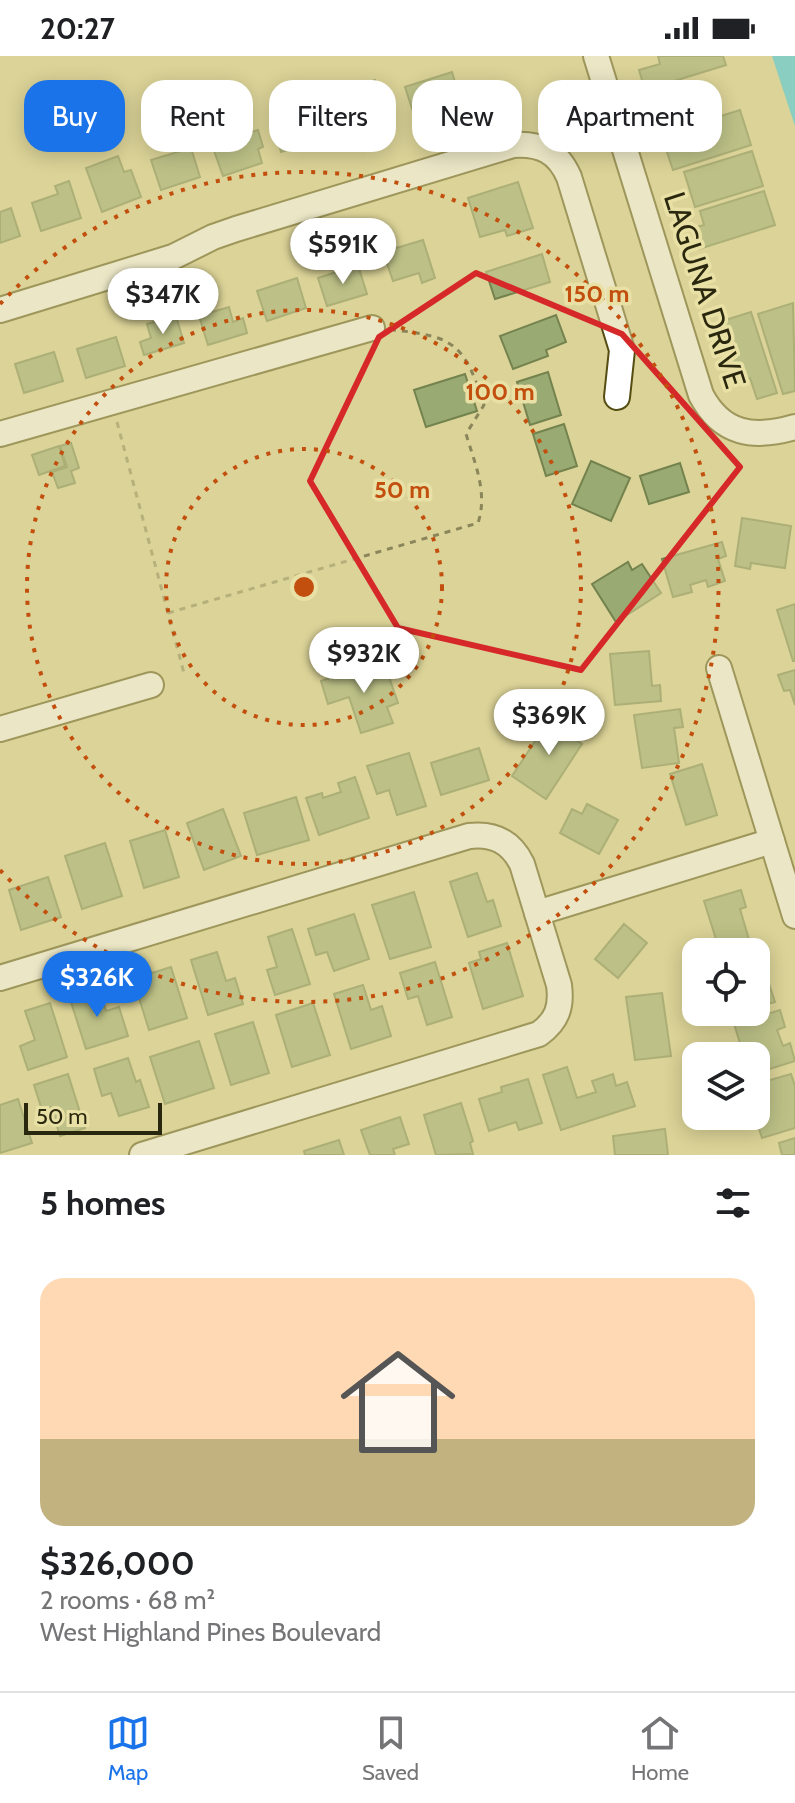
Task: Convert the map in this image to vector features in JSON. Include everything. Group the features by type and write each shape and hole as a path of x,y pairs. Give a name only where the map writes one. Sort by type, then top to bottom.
{"street":[{"name":"LAGUNA DRIVE","path":"596,56 707,407 721,421 739,431 766,434 795,427"},
{"path":"0,310 173,257 236,229 513,145 528,144 554,153 569,177 622,350 617,397"},
{"path":"0,434 372,328"},
{"path":"719,668 795,916"},
{"path":"0,729 151,685"},
{"path":"0,978 469,836 483,834 507,842 516,852 559,985 561,999 550,1026 539,1034 142,1155"},
{"path":"537,913 772,841"}],"path":[{"path":"168,613 478,523 483,509 481,483 466,434 484,405 471,365 456,347 429,333 372,328"},
{"path":"111,402 185,677"}],"highlighted area":[{"path":"476,273 622,334 740,467 581,670 398,628 310,481 379,337"}],"water":[{"path":"772,56 795,56 795,126"}],"building":[{"path":"658,56 723,56 726,65 677,80 642,80 639,70 660,64"},
{"path":"452,72 454,80 427,80"},
{"path":"412,85 412,109 405,87"},
{"path":"740,110 751,145 673,170 667,152 722,152 722,116"},
{"path":"258,130 263,147 258,149 262,163 223,176 214,152 253,152 253,132"},
{"path":"752,151 763,186 695,207 684,172"},
{"path":"178,152 192,152 200,177 161,190 151,160"},
{"path":"118,156 124,172 131,170 141,197 102,212 86,168"},
{"path":"69,181 81,218 41,231 32,203 58,194 55,186"},
{"path":"518,182 533,228 507,236 505,230 480,237 468,198"},
{"path":"764,191 775,225 699,249 693,228 704,225 700,211"},
{"path":"11,208 20,236 0,243 0,212"},
{"path":"423,240 435,278 422,283 419,273 393,281 383,252"},
{"path":"542,254 550,282 495,299 486,272"},
{"path":"358,265 367,294 327,306 318,278"},
{"path":"297,278 306,308 267,321 257,291"},
{"path":"793,303 795,391 783,394 758,314"},
{"path":"229,307 233,322 243,318 247,333 208,345 199,316"},
{"path":"751,312 777,393 757,399 750,378 735,383 716,323"},
{"path":"556,315 566,342 546,350 548,356 513,369 500,336"},
{"path":"176,316 184,343 144,355 140,342 151,338 147,324"},
{"path":"116,337 125,366 86,378 77,349"},
{"path":"54,352 63,381 24,393 15,364"},
{"path":"548,372 561,415 530,425 517,382"},
{"path":"465,374 477,411 426,427 414,390"},
{"path":"564,424 577,466 546,476 533,434"},
{"path":"71,443 79,468 71,471 75,483 58,488 52,472 67,467 60,446"},
{"path":"59,446 65,466 39,475 32,455"},
{"path":"591,461 630,478 611,521 572,504"},
{"path":"680,463 689,492 649,504 640,476"},
{"path":"742,518 791,526 785,568 751,563 750,569 735,566"},
{"path":"722,542 726,556 718,559 725,581 708,587 706,580 690,585 692,592 673,597 662,559"},
{"path":"628,562 632,570 642,564 661,593 616,622 592,584"},
{"path":"795,604 795,661 793,661 777,610"},
{"path":"649,651 652,686 660,685 661,701 615,705 610,654"},
{"path":"374,663 378,675 387,671 398,703 387,707 393,723 361,733 349,697 328,704 321,681"},
{"path":"795,670 795,705 790,690 784,691 778,675"},
{"path":"680,709 683,727 674,728 679,763 642,768 634,715"},
{"path":"553,714 578,730 573,738 582,744 546,799 512,776"},
{"path":"479,748 489,780 441,795 431,763"},
{"path":"409,753 426,806 397,815 389,790 377,794 367,766"},
{"path":"702,764 717,815 686,825 670,774"},
{"path":"355,777 369,818 319,835 306,798 322,793 323,798 341,792 338,783"},
{"path":"296,797 309,840 257,855 244,813"},
{"path":"587,804 618,820 599,854 560,833 572,809 582,814"},
{"path":"223,809 241,856 204,870 187,823"},
{"path":"165,830 179,877 144,888 130,841"},
{"path":"105,843 122,896 82,909 65,856"},
{"path":"477,873 487,902 493,900 501,926 468,937 450,882"},
{"path":"48,877 61,917 21,930 9,890"},
{"path":"741,890 746,907 740,909 749,938 716,938 704,901"},
{"path":"414,892 431,947 390,959 372,905"},
{"path":"354,914 369,959 334,971 327,952 316,955 308,929"},
{"path":"624,924 647,943 618,978 595,959"},
{"path":"292,929 310,984 275,995 267,970 277,967 268,937"},
{"path":"507,943 523,996 483,1009 469,963 481,959 479,952"},
{"path":"217,952 226,981 235,978 243,1004 208,1015 191,960"},
{"path":"435,962 452,1017 427,1025 418,996 408,999 400,973"},
{"path":"171,967 187,1018 149,1030 133,979"},
{"path":"363,985 371,1010 382,1006 391,1036 351,1049 334,994"},
{"path":"99,987 106,1011 119,1007 128,1036 86,1049 69,996"},
{"path":"770,987 775,1002 770,1003"},
{"path":"662,993 671,1056 635,1060 626,997"},
{"path":"50,1003 67,1057 28,1070 20,1046 35,1040 25,1011"},
{"path":"313,1003 330,1055 292,1067 276,1015"},
{"path":"780,1010 785,1027 777,1030 783,1046 790,1043 795,1061 770,1069 770,1042 740,1042 735,1026 770,1026 770,1013"},
{"path":"253,1022 269,1073 231,1085 215,1034"},
{"path":"199,1041 214,1088 165,1104 150,1057"},
{"path":"128,1058 149,1107 119,1116 111,1093 102,1096 94,1069"},
{"path":"567,1067 577,1098 596,1092 592,1081 613,1074 616,1086 627,1082 635,1106 561,1130 543,1075"},
{"path":"68,1074 85,1128 60,1136 51,1107 42,1110 34,1085"},
{"path":"791,1074 795,1086 795,1128 762,1138 759,1130 770,1130 770,1080"},
{"path":"528,1079 542,1123 519,1130 516,1122 489,1131 479,1099 502,1092 501,1087"},
{"path":"18,1099 32,1143 0,1153 0,1105"},
{"path":"461,1103 473,1141 470,1143 473,1154 436,1155 424,1115"},
{"path":"400,1117 409,1144 393,1149 395,1155 370,1155 361,1130"},
{"path":"665,1129 668,1155 615,1155 613,1136"},
{"path":"795,1138 795,1155 782,1155 779,1143"},
{"path":"339,1140 344,1155 305,1155 304,1151"}]}
